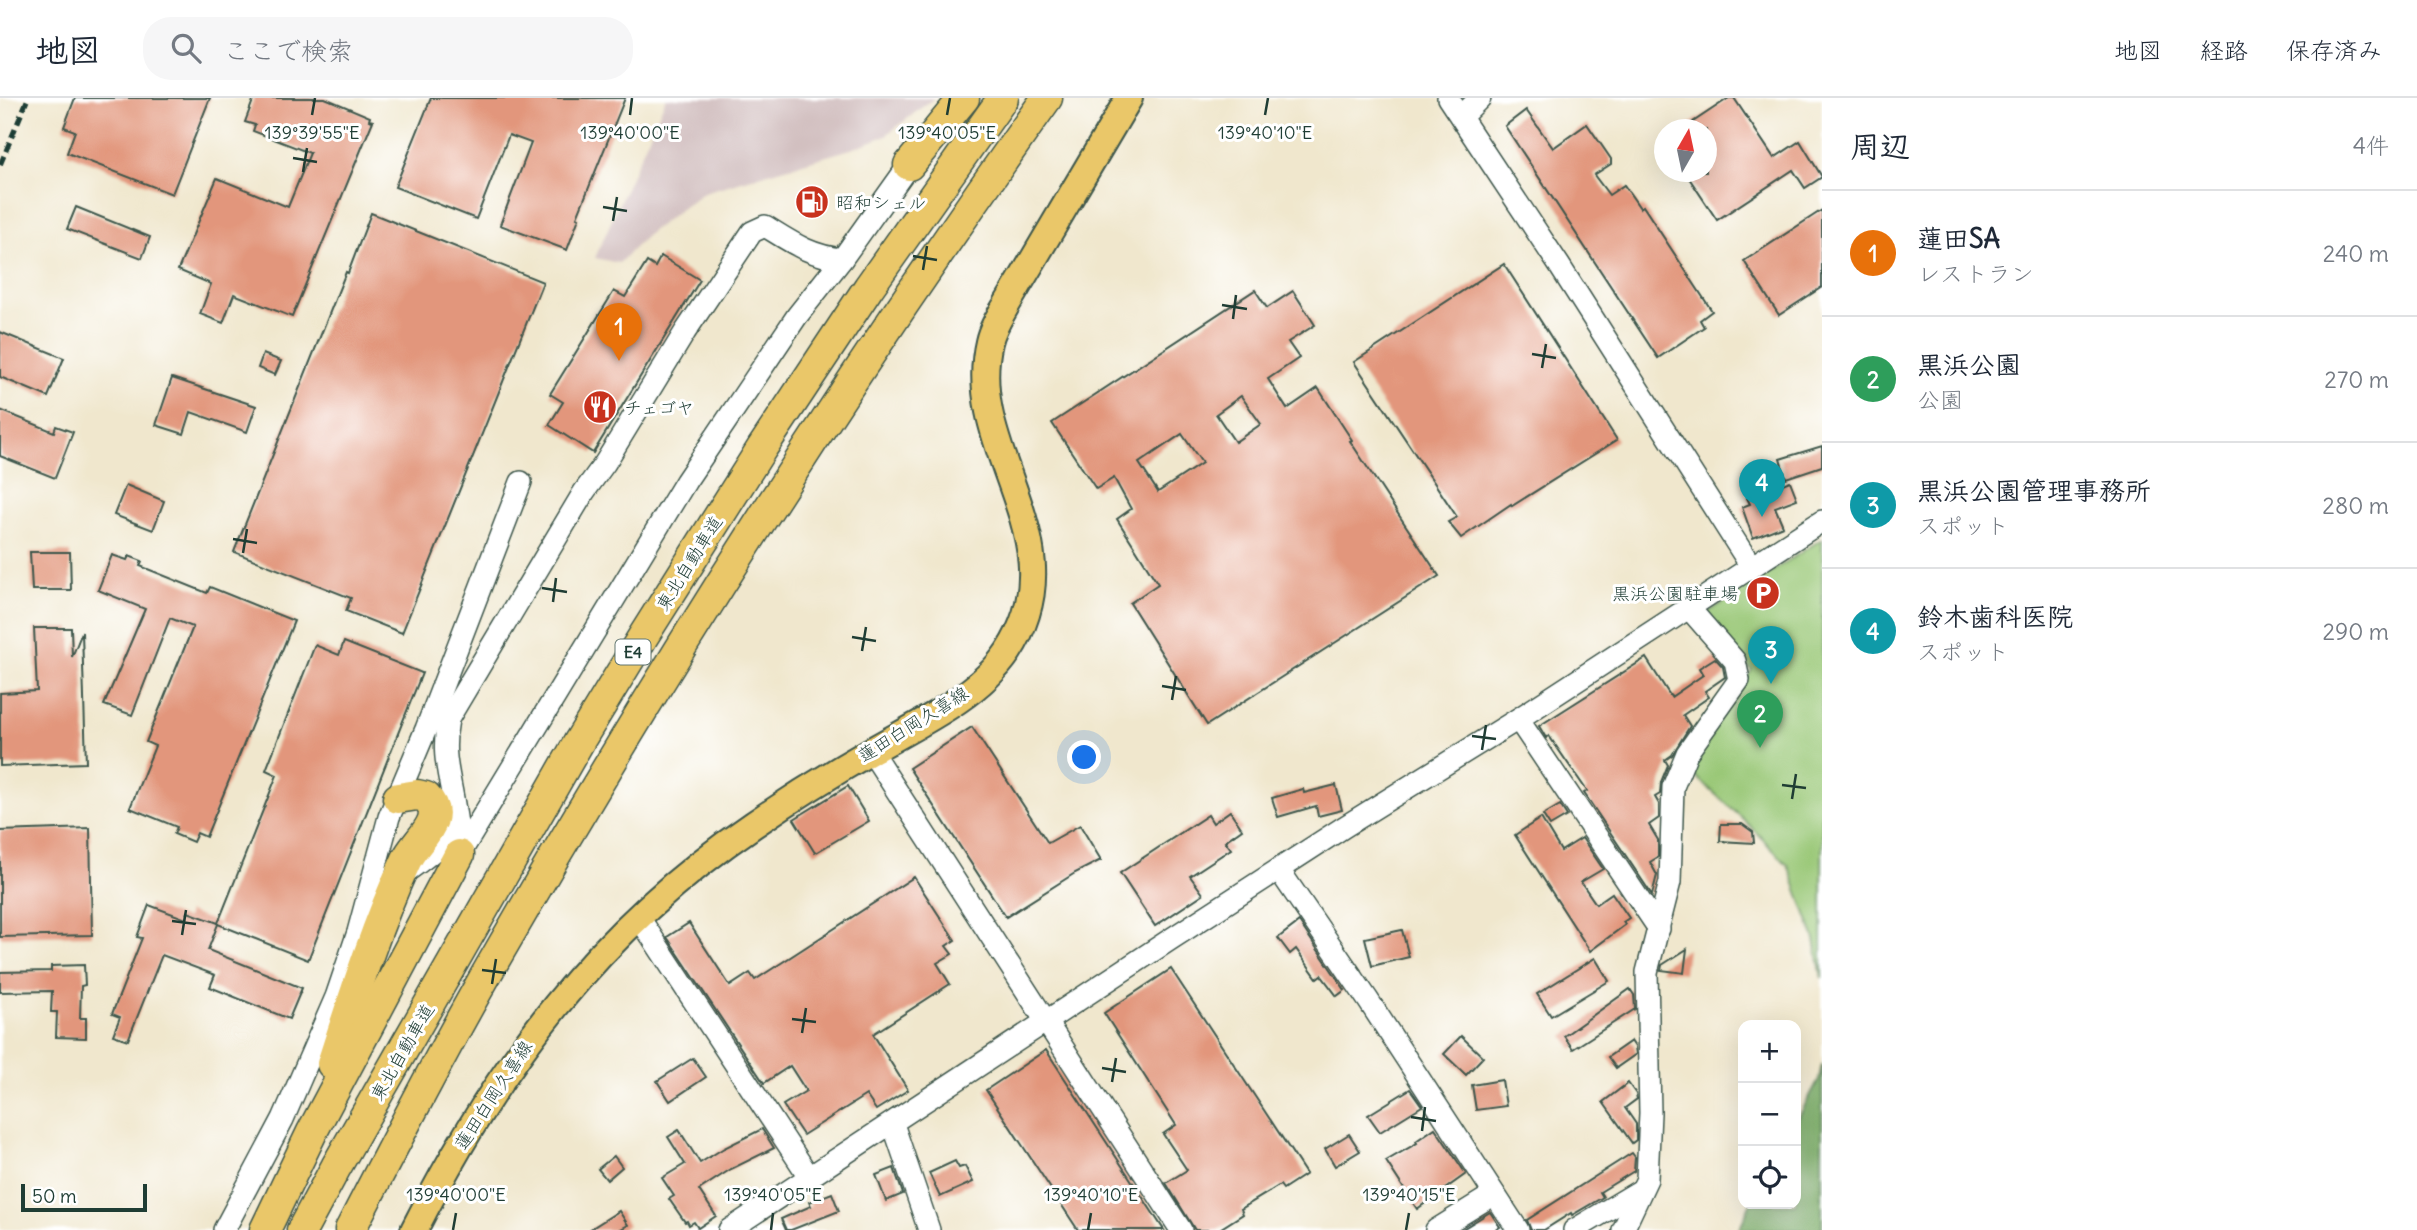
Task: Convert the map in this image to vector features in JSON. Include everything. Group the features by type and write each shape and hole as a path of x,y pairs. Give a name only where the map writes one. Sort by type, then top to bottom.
{"highway":[{"path":"909,165 964,98"},
{"name":"東北自動車道","path":"302,1230 573,752 644,635 762,448 869,287 1003,98"},
{"name":"東北自動車道","path":"349,1230 495,959 621,746 793,471 912,290 1047,98"},
{"path":"312,1132 322,1094 363,974 400,876 410,853 430,828 435,816 432,805 423,796 398,797"},
{"path":"265,1230 312,1132 459,855"}],"main road":[{"name":"蓮田白岡久喜線","path":"414,1230 470,1128 522,1048 570,987 638,916 727,844 788,802 922,723 974,687 1006,656 1025,618 1032,588 1033,560 1022,514 996,437 986,378 989,343 1007,304 1129,98"}],"street":[{"path":"1448,98 1559,265 1751,566"},
{"path":"1461,117 1480,98"},
{"path":"459,855 686,481 797,316 842,259 909,165"},
{"path":"459,855 456,812 443,743 448,719 584,492 605,464 685,332 752,232 765,226 804,250 821,257 842,259"},
{"path":"224,1230 283,1119 336,998 361,920 385,828 521,482"},
{"path":"729,1230 893,1124 1046,1020 1344,827 1518,719 1822,521"},
{"path":"1623,1230 1647,1179 1650,1113 1647,972 1670,882 1673,788 1687,753 1739,680 1735,661 1688,607"},
{"path":"1518,719 1659,929"},
{"path":"871,751 1181,1230"},
{"path":"400,876 433,854 445,839 456,812"},
{"path":"1279,870 1368,1000 1518,1230"},
{"path":"638,916 810,1178"},
{"path":"893,1124 929,1230"},
{"path":"1574,1230 1641,1190"},
{"path":"1436,1230 1494,1194"}],"shaded area":[{"path":"666,98 934,98 885,136 851,149 704,192 650,232 619,263 595,258"}],"green space":[{"path":"1822,539 1822,978 1815,939 1788,865 1740,816 1687,769 1711,726 1752,670 1702,616"},
{"path":"1822,1064 1822,1230 1739,1230 1748,1209 1801,1209 1801,1113 1819,1079"}],"building":[{"path":"75,98 210,98 172,194 67,153 75,131 64,127"},
{"path":"254,98 325,98 370,117 369,120 373,121 292,317 234,294 223,323 200,314 211,284 178,270 217,178 288,207 310,153 253,131 255,125 245,122"},
{"path":"431,98 625,98 577,217 579,218 567,250 500,225 531,143 509,135 476,219 395,187"},
{"path":"1729,98 1734,98 1774,158 1800,141 1822,177 1805,188 1793,170 1717,220 1692,182 1717,182 1717,119 1698,119"},
{"path":"1526,110 1553,148 1587,124 1611,159 1611,164 1594,175 1609,195 1624,185 1640,208 1643,206 1712,311 1700,320 1704,327 1658,358 1505,126"},
{"path":"76,207 150,237 142,258 67,229"},
{"path":"1822,210 1822,287 1779,315 1744,261"},
{"path":"371,213 543,282 402,633 346,611 351,598 234,552"},
{"path":"661,256 700,280 593,453 549,425 563,402 550,394 614,291 625,297 647,262 655,267"},
{"path":"1504,264 1617,440 1512,506 1511,504 1461,538 1448,522 1457,517 1354,362"},
{"path":"1255,290 1267,308 1293,291 1315,325 1288,342 1299,358 1268,379 1287,409 1318,388 1439,576 1207,725 1130,603 1158,584 1117,519 1131,509 1114,478 1096,489 1052,423","holes":["1241,396 1261,424 1235,442 1216,414","1182,434 1202,463 1158,492 1139,463"]},
{"path":"0,332 64,358 48,397 0,377"},
{"path":"263,354 281,361 275,375 258,368"},
{"path":"172,378 256,406 247,432 191,412 184,434 156,425"},
{"path":"0,410 54,432 56,426 73,432 55,478 0,456"},
{"path":"1822,446 1822,466 1786,478 1780,459"},
{"path":"1790,481 1797,499 1775,507 1783,526 1753,538 1742,507 1750,504 1747,498"},
{"path":"126,485 164,501 153,530 114,515"},
{"path":"30,552 70,552 71,590 32,590"},
{"path":"112,555 127,560 129,556 142,561 140,566 207,593 210,587 294,621 206,837 197,833 193,842 174,834 177,827 130,808 155,746 146,742 193,627 170,618 132,715 104,705 145,609 98,590"},
{"path":"34,628 71,628 72,657 82,632 86,763 0,766 0,693 37,691"},
{"path":"344,642 422,673 308,960 218,924 208,950 302,988 289,1019 210,987 215,975 162,955 128,1040 113,1035 120,1017 112,1014 142,938 137,937 149,905 186,919 188,912 218,923 277,775 266,770 315,645 339,655"},
{"path":"1646,658 1671,697 1703,675 1699,668 1715,658 1723,667 1725,677 1705,691 1709,697 1683,715 1690,726 1672,755 1665,760 1668,765 1661,782 1660,794 1655,797 1659,804 1659,818 1649,825 1658,840 1658,857 1650,862 1657,875 1652,895 1584,793 1587,791 1549,736 1546,738 1539,726"},
{"path":"972,727 1048,843 1080,825 1101,860 1075,873 1006,917 909,768"},
{"path":"1336,785 1342,810 1318,816 1316,806 1278,817 1272,798 1303,789 1304,793"},
{"path":"848,786 869,821 815,853 794,819"},
{"path":"1560,805 1567,816 1550,826 1543,815"},
{"path":"1230,811 1242,829 1225,841 1231,849 1190,876 1203,894 1155,926 1120,873 1208,815 1213,823"},
{"path":"1541,818 1561,851 1582,838 1603,869 1581,882 1596,904 1612,893 1629,918 1623,922 1625,925 1590,951 1515,835"},
{"path":"1721,824 1742,824 1753,832 1754,843 1720,841"},
{"path":"90,828 92,935 0,937 0,831"},
{"path":"914,877 955,940 946,946 952,954 937,963 950,984 873,1034 908,1090 876,1110 866,1095 803,1135 783,1105 806,1091 790,1066 764,1083 667,937 689,923 730,986 750,973 755,980"},
{"path":"1299,922 1345,990 1337,996 1321,975 1317,978 1296,949 1290,954 1278,938"},
{"path":"1402,930 1409,957 1372,966 1365,938"},
{"path":"1687,949 1684,973 1661,970 1662,965"},
{"path":"1595,958 1609,981 1551,1016 1537,994"},
{"path":"84,965 85,985 81,986 80,1018 86,1018 86,1038 56,1037 57,1012 51,1012 52,991 0,992 0,972 51,971 51,966"},
{"path":"1171,969 1306,1174 1283,1189 1280,1185 1241,1209 1243,1214 1218,1230 1195,1230 1166,1183 1187,1170 1163,1134 1176,1125 1104,1013"},
{"path":"1630,989 1634,995 1635,1009 1573,1049 1564,1036"},
{"path":"1461,1036 1483,1057 1466,1075 1444,1054"},
{"path":"1631,1041 1636,1054 1616,1068 1608,1057"},
{"path":"1046,1050 1164,1230 1078,1230 986,1090"},
{"path":"693,1058 706,1077 670,1101 657,1081"},
{"path":"1502,1080 1506,1106 1476,1110 1472,1085"},
{"path":"1628,1083 1637,1099 1625,1108 1636,1124 1636,1140 1632,1143 1603,1102"},
{"path":"1410,1089 1422,1106 1380,1132 1368,1115"},
{"path":"1435,1128 1466,1174 1417,1209 1386,1161 1417,1143 1416,1141"},
{"path":"762,1129 774,1148 731,1169 699,1190 716,1216 698,1228 694,1222 689,1225 685,1222 669,1199 674,1196 662,1178 685,1164 668,1137 679,1130 700,1163"},
{"path":"1349,1134 1360,1151 1335,1166 1325,1149"},
{"path":"1632,1153 1635,1157 1634,1171 1600,1192 1603,1197 1544,1230 1531,1230 1527,1220"},
{"path":"614,1156 622,1167 607,1180 598,1169"},
{"path":"955,1161 959,1168 965,1166 973,1182 940,1197 929,1173"},
{"path":"894,1168 903,1194 886,1201 876,1175"},
{"path":"832,1193 839,1211 786,1230 781,1219 811,1206 809,1202"},
{"path":"619,1211 628,1225 619,1230 589,1230"},
{"path":"1490,1212 1500,1227 1495,1230 1461,1230"}],"railway":[{"path":"0,165 28,98"}],"place":[{"name":"昭和シェル","path":"812,202"},
{"name":"蓮田SA","path":"619,361"},
{"name":"チェゴヤ","path":"600,407"},
{"name":"鈴木歯科医院","path":"1762,517"},
{"name":"黒浜公園駐車場","path":"1763,593"},
{"name":"黒浜公園管理事務所","path":"1771,684"},
{"name":"黒浜公園","path":"1760,748"}]}
